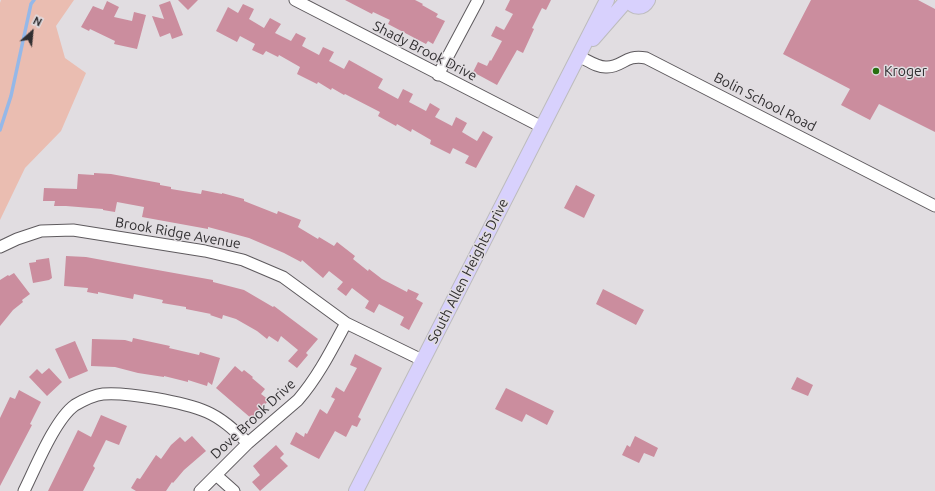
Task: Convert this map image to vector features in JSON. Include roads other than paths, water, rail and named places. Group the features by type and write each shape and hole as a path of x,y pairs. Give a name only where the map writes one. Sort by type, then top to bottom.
{"main road":[{"name":"South Allen Heights Drive","path":"356,491 607,0"},
{"name":"South Allen Heights Drive","path":"579,54 628,0"},
{"path":"628,0 636,7 644,5 648,0"}],"street":[{"name":"Shady Brook Drive","path":"295,0 438,75 542,127"},
{"path":"438,75 478,0"},
{"name":"Bolin School Road","path":"579,54 602,67 614,66 631,57 638,56 646,58 935,206"},
{"name":"Brook Ridge Avenue","path":"0,247 40,231 73,230 205,251 243,260 283,277 346,323 422,360"},
{"name":"Dove Brook Drive","path":"200,491 248,443 305,393 329,355 346,323"},
{"path":"24,491 58,424 67,412 75,405 102,394 118,394 147,398 175,403 207,412 231,427 248,443"},
{"name":"Dove Brook Drive","path":"216,475 234,491"}],"waterway":[{"path":"0,130 11,96 31,4 34,0"}],"place":[{"name":"Kroger","path":"876,71"}]}
